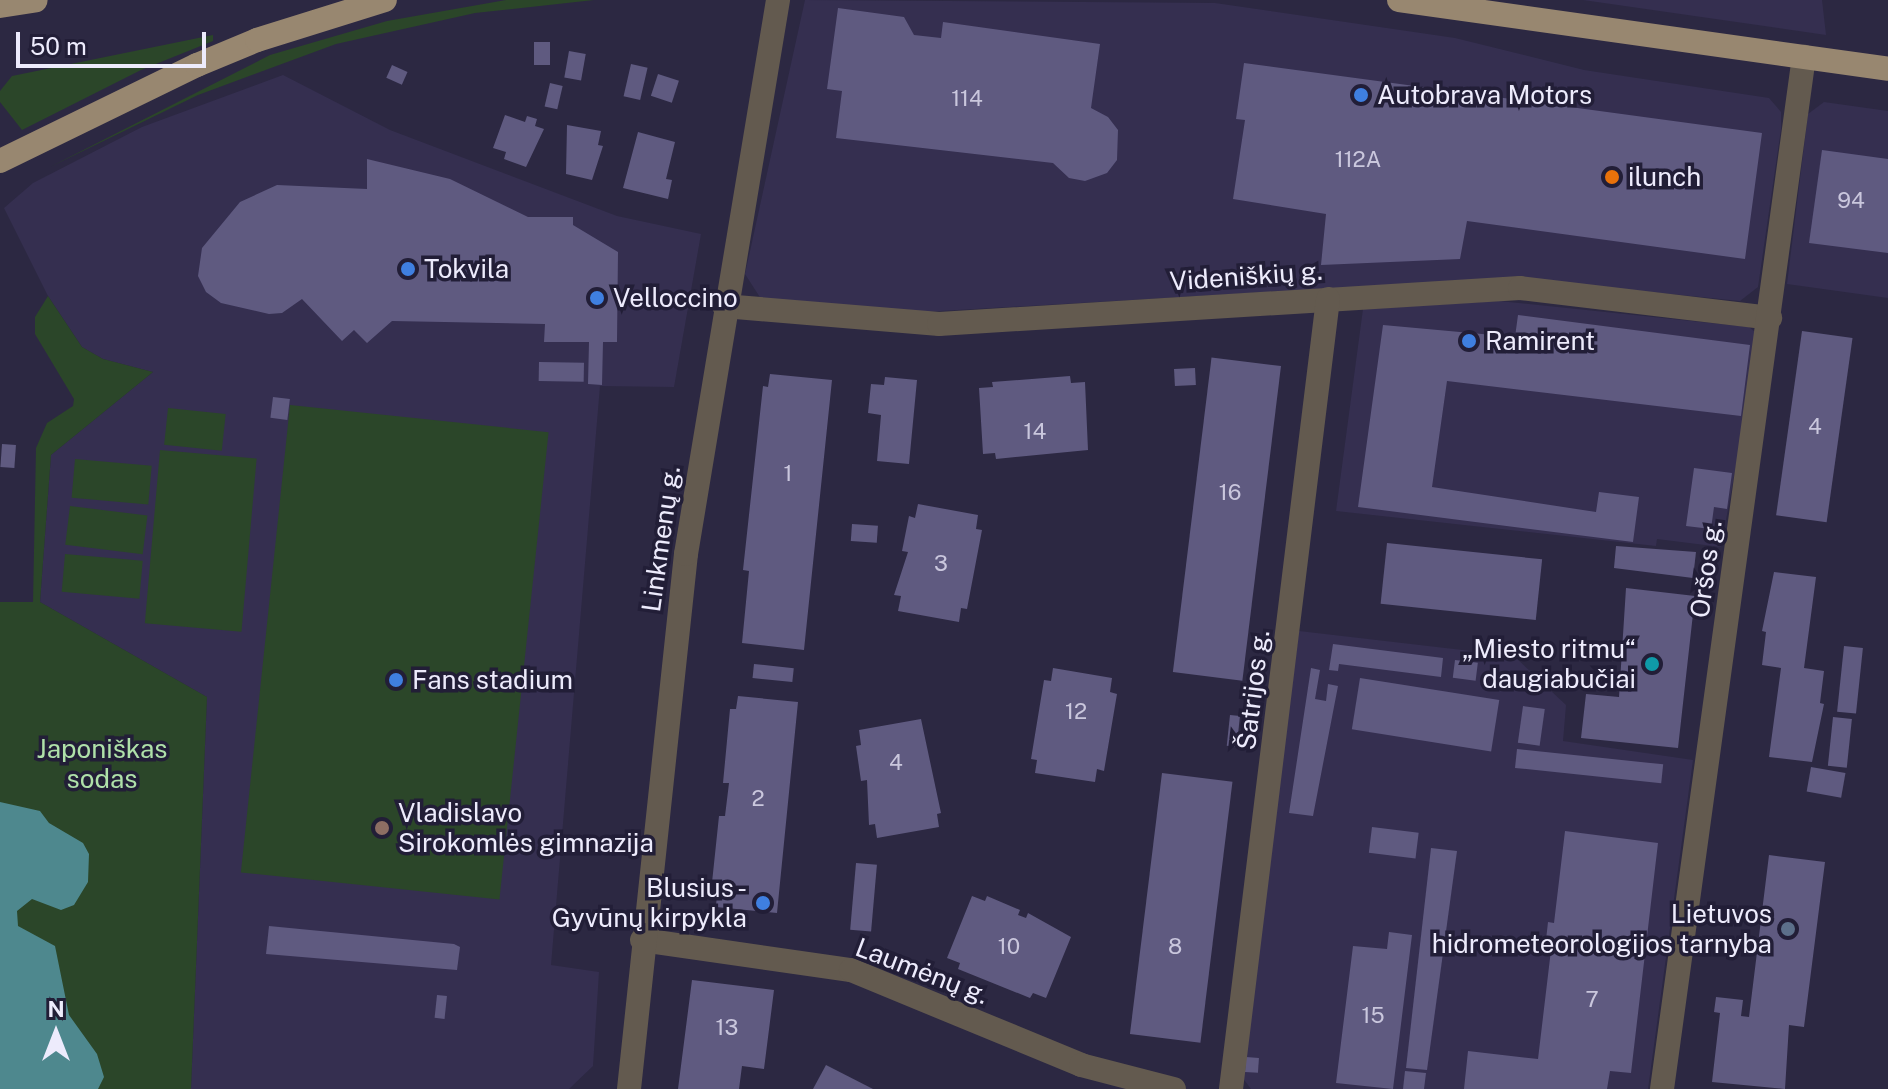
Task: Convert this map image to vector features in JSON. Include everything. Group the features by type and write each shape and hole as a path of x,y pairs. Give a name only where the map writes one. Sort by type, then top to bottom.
{"main road":[{"path":"0,6 36,0"},
{"path":"0,161 197,65 385,0"},
{"path":"1399,0 1888,69"}],"street":[{"name":"Linkmenų g.","path":"629,1089 642,940 686,554 724,306 778,0"},
{"name":"Oršos g.","path":"1662,1089 1804,57"},
{"name":"Videniškių g.","path":"724,306 939,324 1520,288 1770,318"},
{"name":"Šatrijos g.","path":"1231,1089 1328,299"},
{"name":"Laumėnų g.","path":"642,940 851,970 1081,1065 1174,1089"}],"shaded area":[{"path":"805,0 1215,3 1455,38 1584,70 1769,98 1781,112 1781,129 1758,287 1740,301 1511,278 906,313 763,302 745,274"},
{"path":"1583,0 1822,0 1826,35"},
{"name":"Vladislavo Sirokomlės gimnazija","path":"283,75 390,130 617,216 701,234 674,387 600,386 551,965 599,972 593,1066 569,1089 191,1089 207,697 40,602 51,455 153,372 103,359 82,347 48,296 4,208 33,183 142,127"},
{"path":"1824,102 1888,111 1888,298 1787,284 1808,114"},
{"path":"1499,301 1749,327 1760,336 1721,547 1657,539 1656,546 1336,511 1363,309"},
{"path":"1299,631 1514,656 1566,705 1563,741 1693,760 1648,1089 1251,1089 1242,1077"},
{"path":"0,802 40,811 49,823 83,843 89,854 88,882 74,905 61,910 32,899 17,911 18,926 55,946 69,1015 97,1054 104,1077 98,1089 0,1089"}],"green space":[{"path":"506,0 594,0 475,13 336,44 198,95 50,167 270,55 387,21"},
{"path":"213,35 213,41 141,70 22,130 0,102 0,91 12,76"},
{"name":"Japoniškas sodas","path":"48,296 82,347 103,359 153,372 51,455 40,602 207,697 191,1089 0,1089 0,602 33,602 36,448 47,423 73,406 74,399 35,334 35,317"},
{"path":"290,405 549,432 499,900 241,872"},
{"path":"168,408 226,414 222,451 164,445"},
{"path":"160,450 257,458 241,632 145,623"},
{"path":"75,459 152,466 148,505 72,498"},
{"path":"70,506 147,516 143,554 65,545"},
{"path":"65,554 143,561 139,599 62,592"}],"building":[{"path":"838,8 904,17 914,35 941,38 943,22 1100,44 1091,108 1108,117 1118,130 1117,160 1107,173 1085,181 1069,178 1053,163 836,138 842,91 827,89"},
{"path":"534,42 550,42 550,65 534,65"},
{"path":"569,51 586,54 581,81 564,78"},
{"path":"1244,63 1762,133 1745,259 1467,221 1460,259 1321,265 1326,214 1233,199 1245,120 1236,119"},
{"path":"631,64 648,68 640,100 624,96"},
{"path":"392,65 408,72 402,85 386,78"},
{"path":"658,74 679,81 672,103 651,96"},
{"path":"550,83 563,86 557,109 545,106"},
{"path":"505,115 525,122 527,116 537,119 535,126 544,129 526,167 504,159 506,152 493,148"},
{"path":"567,125 601,131 598,145 603,146 592,180 566,174"},
{"path":"638,132 675,142 666,179 672,180 668,199 623,188"},
{"path":"1822,150 1888,159 1888,253 1809,243"},
{"name":"Tokvila","path":"367,159 450,179 528,217 573,217 573,225 618,252 617,342 603,342 602,385 588,384 589,342 544,342 545,324 392,321 367,343 354,330 342,341 302,299 282,313 269,314 221,303 206,292 198,276 202,248 240,202 277,185 367,189"},
{"path":"1518,315 1750,345 1741,416 1447,381 1432,487 1596,512 1599,492 1639,497 1633,542 1358,507 1383,325 1515,337"},
{"path":"1802,331 1853,338 1827,522 1776,515"},
{"path":"1212,357 1281,366 1242,681 1173,672"},
{"path":"539,362 584,363 584,382 539,381"},
{"path":"1195,368 1196,385 1175,386 1174,369"},
{"path":"770,374 832,380 804,650 742,643 749,571 743,570 763,386 768,387"},
{"path":"1070,376 1071,383 1085,382 1088,450 996,459 995,453 983,454 979,388 993,387 992,382"},
{"path":"885,377 917,380 909,464 877,461 881,415 868,413 871,384 884,385"},
{"path":"273,397 290,399 287,420 270,418"},
{"path":"2,444 16,445 14,468 0,467"},
{"path":"1694,468 1732,473 1727,509 1714,507 1711,529 1686,526"},
{"path":"918,504 978,515 976,529 982,530 967,609 961,608 959,622 898,611 901,596 894,595 908,552 902,551 909,516 915,518"},
{"path":"852,524 878,526 877,543 851,541"},
{"path":"1387,543 1542,559 1536,620 1381,604"},
{"path":"1616,546 1696,552 1693,578 1614,568"},
{"path":"1774,572 1816,577 1804,668 1824,671 1820,703 1824,704 1812,762 1769,757 1781,668 1762,665 1766,632 1762,631"},
{"name":"„Miesto ritmu“ daugiabučiai","path":"1626,588 1695,596 1678,748 1581,738 1586,694 1619,697"},
{"path":"1333,644 1443,658 1441,677 1339,664 1338,671 1329,670"},
{"path":"1844,646 1863,648 1856,714 1837,712"},
{"path":"1455,660 1478,663 1476,681 1453,678"},
{"path":"754,664 794,668 792,682 753,678"},
{"path":"1053,668 1112,678 1110,692 1117,694 1104,771 1097,769 1095,782 1035,773 1037,760 1031,759 1044,680 1051,681"},
{"path":"1311,668 1320,670 1315,699 1326,701 1328,684 1338,686 1313,816 1289,813"},
{"path":"1360,678 1499,700 1491,751 1352,729"},
{"path":"738,696 798,702 777,913 716,907 717,893 711,892 719,816 725,816 729,783 723,783 730,709 736,709"},
{"path":"1523,706 1545,709 1540,746 1518,743"},
{"path":"1230,715 1240,716 1237,747 1227,746"},
{"path":"1833,717 1852,719 1847,768 1828,766"},
{"path":"921,719 941,813 937,814 939,827 877,838 875,824 869,825 867,780 861,781 856,746 861,745 859,730"},
{"path":"1517,749 1663,764 1661,783 1515,768"},
{"path":"1811,767 1845,773 1841,798 1807,792"},
{"path":"1162,773 1232,782 1200,1043 1130,1034"},
{"path":"1372,827 1419,833 1415,859 1369,853"},
{"path":"1565,831 1658,843 1631,1073 1610,1071 1607,1089 1464,1089 1468,1051 1538,1059 1551,950 1545,949 1548,922 1554,923"},
{"path":"1431,848 1457,851 1427,1070 1406,1068"},
{"name":"Lietuvos hidrometeorologijos tarnyba","path":"1769,855 1825,862 1804,1027 1789,1025 1785,1089 1712,1082 1720,1013 1714,1012 1716,997 1743,1000 1741,1016 1749,1017"},
{"path":"856,863 877,865 871,932 850,930"},
{"path":"972,896 985,901 987,896 1020,910 1018,915 1026,918 1028,913 1071,937 1046,998 1033,993 1030,998 958,969 960,963 947,958"},
{"path":"269,926 454,944 460,947 457,970 266,954"},
{"path":"1389,932 1412,935 1393,1089 1336,1083 1353,946 1387,949"},
{"path":"692,980 774,990 764,1069 742,1066 739,1089 678,1089"},
{"path":"437,995 447,996 445,1019 435,1018"},
{"path":"1246,1057 1259,1058 1258,1073 1245,1072"},
{"path":"826,1065 873,1089 813,1089"},
{"path":"1405,1071 1426,1073 1424,1089 1403,1089"}],"place":[{"name":"Autobrava Motors","path":"1361,95"},
{"name":"ilunch","path":"1612,177"},
{"name":"Tokvila","path":"408,269"},
{"name":"Velloccino","path":"597,298"},
{"name":"Ramirent","path":"1469,341"},
{"name":"„Miesto ritmu“ daugiabučiai","path":"1652,664"},
{"name":"Fans stadium","path":"396,680"},
{"name":"Vladislavo Sirokomlės gimnazija","path":"382,828"},
{"name":"Blusius - Gyvūnų kirpykla","path":"763,903"},
{"name":"Lietuvos hidrometeorologijos tarnyba","path":"1788,929"}]}
